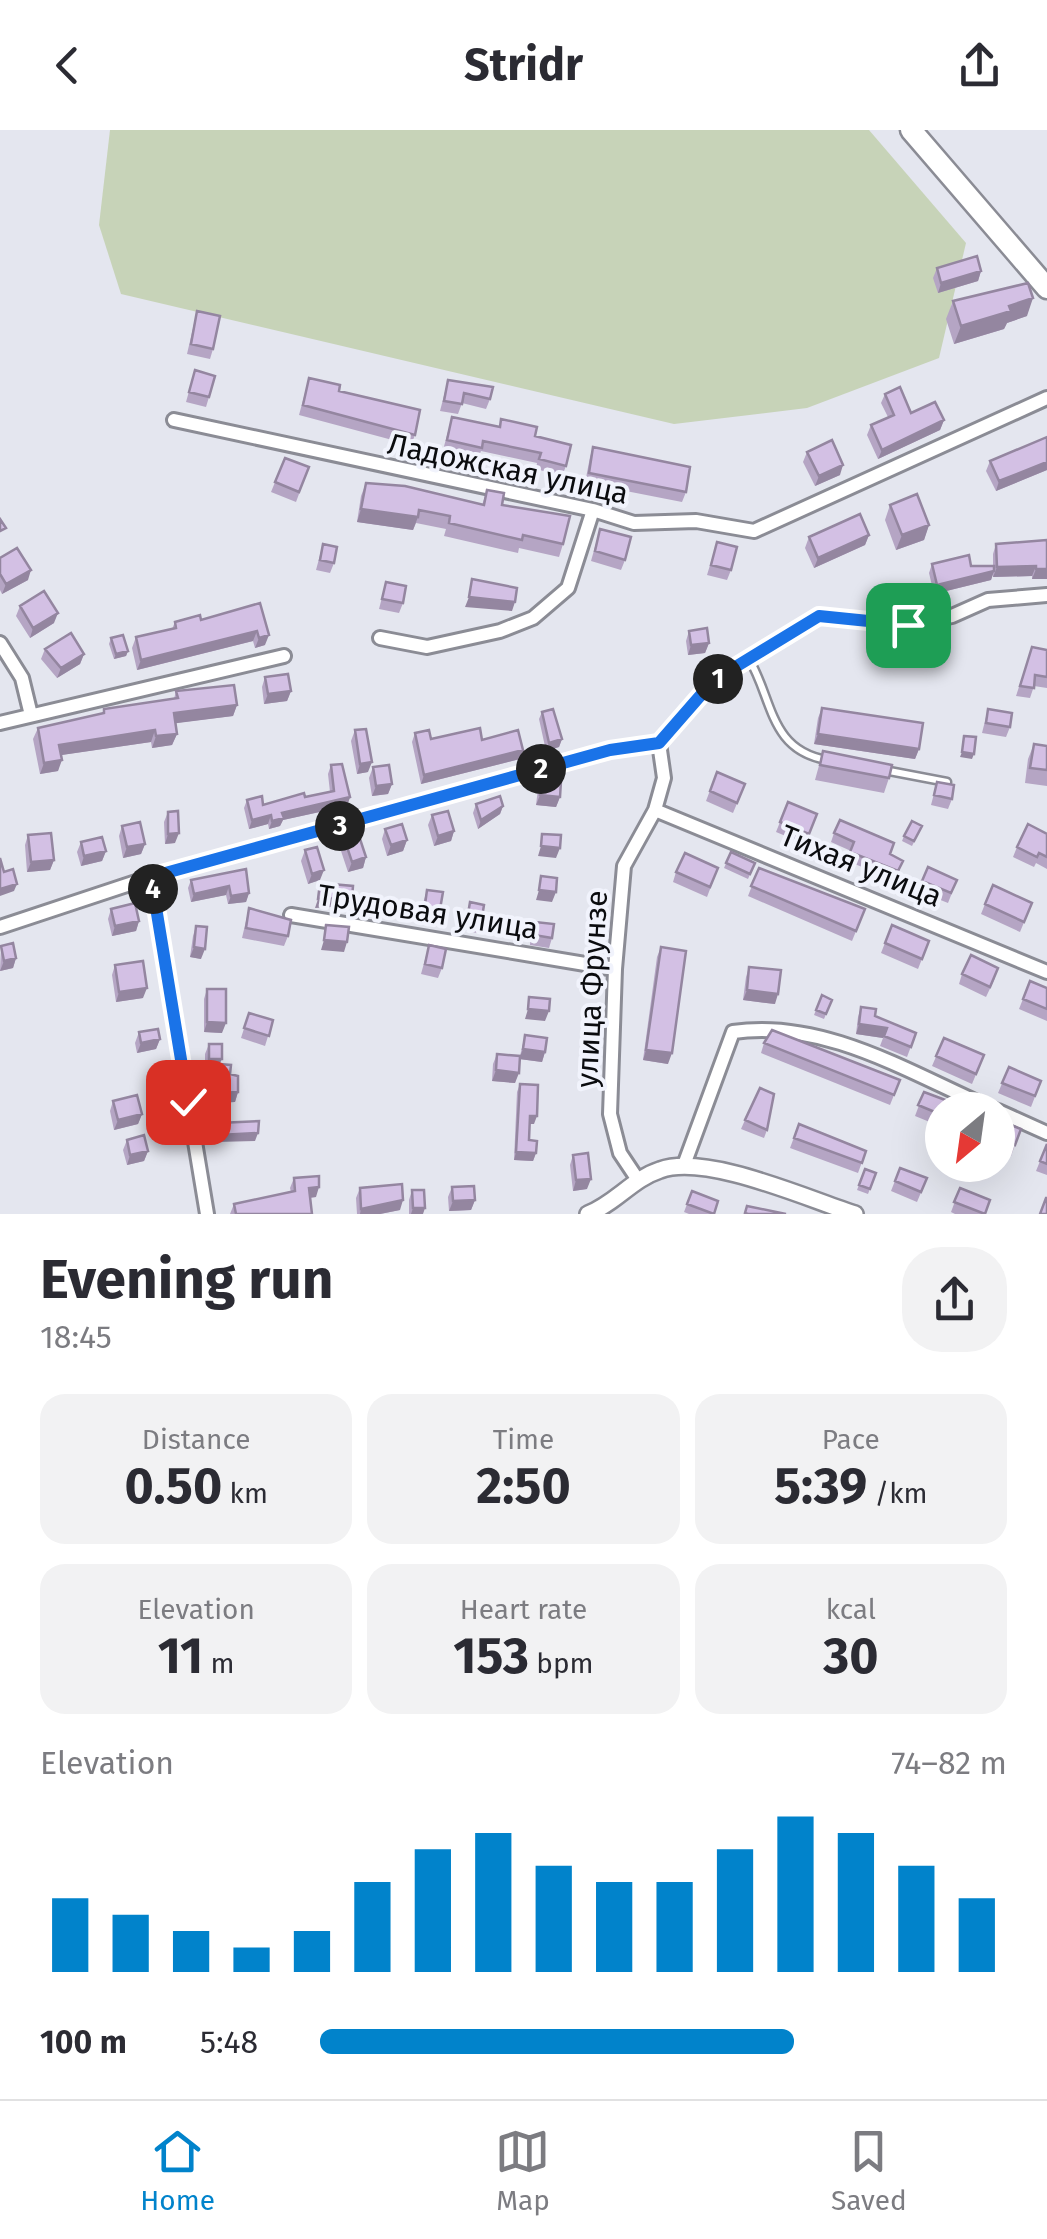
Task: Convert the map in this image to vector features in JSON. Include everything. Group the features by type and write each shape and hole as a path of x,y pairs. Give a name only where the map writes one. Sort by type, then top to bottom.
{"main road":[{"path":"912,130 1047,288"}],"street":[{"name":"Ладожская улица","path":"174,420 593,510 634,523 696,521 754,531 1047,398"},
{"path":"380,638 427,646 500,631 533,618 568,588 593,510"},
{"path":"0,927 151,877 610,750 659,743 714,680 819,616 908,625 952,616 988,600 1047,595"},
{"path":"0,643 22,678 31,715"},
{"path":"0,723 284,656"},
{"name":"улица Фрунзе","path":"638,1180 620,1153 610,1114 616,969 624,866 655,810 664,778 659,743"},
{"name":"Тихая улица","path":"655,810 1047,972"},
{"path":"151,877 208,1214"},
{"name":"Трудовая улица","path":"290,915 616,969"},
{"path":"684,1165 733,1032 757,1028 830,1038 953,1092"},
{"path":"1015,1119 1047,1133"},
{"path":"588,1214 609,1210 638,1180 684,1165 741,1178 854,1214"}],"lane":[{"path":"749,660 762,681 766,709 787,740 814,758 833,762"},
{"path":"871,768 947,782"}],"green space":[{"path":"110,130 869,130 966,243 939,358 807,408 674,424 121,294 99,225"}],"building":[{"path":"977,256 981,271 941,283 937,268"},
{"path":"1028,283 1033,298 1009,306 1011,311 961,326 953,301"},
{"path":"197,311 220,316 213,349 191,344"},
{"path":"195,370 215,376 209,397 189,392"},
{"path":"309,378 340,385 339,391 420,410 415,435 303,405"},
{"path":"448,380 493,387 490,399 464,393 462,404 444,401"},
{"path":"900,387 911,413 935,402 944,420 882,450 871,425 894,415 885,394"},
{"path":"452,417 500,427 501,419 537,427 535,436 571,445 566,466 539,459 541,453 483,441 482,448 447,440"},
{"path":"1047,437 1047,462 999,481 990,461"},
{"path":"832,440 843,465 819,476 807,452"},
{"path":"593,447 690,467 686,492 589,473"},
{"path":"285,458 309,467 299,492 275,482"},
{"path":"366,483 405,486 484,505 487,490 504,493 502,505 570,516 563,544 523,535 522,540 449,523 450,516 419,510 418,517 361,509"},
{"path":"917,494 929,525 902,535 890,505"},
{"path":"860,514 869,535 818,558 809,537"},
{"path":"600,529 631,537 625,560 595,551"},
{"path":"1047,540 1047,569 997,567 996,544"},
{"path":"717,542 737,547 731,570 711,565"},
{"path":"323,544 337,547 334,563 320,560"},
{"path":"17,548 31,570 6,584 0,574 0,558"},
{"path":"969,555 971,566 994,566 994,571 937,585 932,564"},
{"path":"472,579 517,588 515,602 469,597"},
{"path":"386,582 406,586 403,603 382,599"},
{"path":"44,591 58,613 33,628 20,606"},
{"path":"260,603 269,635 259,638 257,631 141,660 136,637 176,628 175,622 200,615 201,620"},
{"path":"707,628 709,643 691,645 689,631"},
{"path":"71,633 84,654 61,668 45,649"},
{"path":"123,635 128,651 116,654 111,638"},
{"path":"1032,647 1047,650 1047,677 1035,675 1034,688 1020,686"},
{"path":"288,674 291,691 268,694 265,677"},
{"path":"234,685 237,705 174,713 177,734 156,736 155,730 59,745 62,760 44,763 38,728 104,713 104,709 178,698 176,691"},
{"path":"822,708 923,723 919,749 818,734"},
{"path":"553,709 562,739 549,743 542,712"},
{"path":"988,709 1012,713 1010,727 986,723"},
{"path":"480,728 482,740 518,730 523,750 424,775 415,733 429,730 431,739"},
{"path":"366,729 372,762 360,764 355,730"},
{"path":"964,736 976,737 974,754 962,752"},
{"path":"1034,744 1047,746 1047,770 1030,768"},
{"path":"823,751 892,765 889,778 820,765"},
{"path":"342,764 350,797 282,813 284,818 272,821 271,815 252,820 247,800 262,796 263,805 304,793 305,797 334,791 331,765"},
{"path":"389,765 392,784 376,786 373,767"},
{"path":"717,772 745,784 737,803 710,791"},
{"path":"541,779 561,781 560,797 540,795"},
{"path":"937,782 954,785 952,799 934,795"},
{"path":"500,796 503,806 481,820 476,804"},
{"path":"788,802 817,814 809,834 780,822"},
{"path":"178,811 179,833 168,834 168,812"},
{"path":"448,811 454,831 438,836 432,815"},
{"path":"840,820 894,843 890,854 903,861 898,871 850,852 854,842 834,833"},
{"path":"912,821 922,826 914,841 904,836"},
{"path":"140,822 145,844 127,847 122,826"},
{"path":"402,824 407,840 391,845 385,829"},
{"path":"1028,824 1047,834 1047,857 1039,853 1037,857 1017,847"},
{"path":"51,833 54,860 31,862 28,835"},
{"path":"542,834 561,835 560,848 541,846"},
{"path":"359,836 366,857 352,862 345,841"},
{"path":"102,837 106,851 84,856 81,842"},
{"path":"317,847 324,870 312,874 305,850"},
{"path":"731,852 755,863 750,874 726,863"},
{"path":"685,853 718,868 710,887 676,872"},
{"path":"0,858 4,872 13,869 17,884 0,889"},
{"path":"928,867 957,880 951,893 922,881"},
{"path":"759,868 865,909 856,931 751,886"},
{"path":"246,869 249,893 231,896 229,886 194,894 191,880"},
{"path":"541,876 557,878 556,892 539,890"},
{"path":"320,883 353,886 352,898 318,899"},
{"path":"993,885 1032,903 1024,922 985,904"},
{"path":"427,890 443,892 439,915 424,912"},
{"path":"470,902 484,905 481,923 467,920"},
{"path":"135,903 139,921 115,926 111,909"},
{"path":"249,908 291,920 288,936 246,928"},
{"path":"535,922 554,924 552,938 534,935"},
{"path":"326,925 349,927 347,942 324,940"},
{"path":"892,925 929,941 922,959 885,943"},
{"path":"196,926 207,927 205,949 194,947"},
{"path":"13,943 16,958 4,961 1,946"},
{"path":"429,945 446,949 442,968 425,964"},
{"path":"661,947 686,951 672,1053 646,1050"},
{"path":"971,955 998,968 990,987 962,974"},
{"path":"143,961 147,988 119,992 115,965"},
{"path":"749,967 781,970 778,994 747,990"},
{"path":"1030,981 1047,988 1047,1009 1023,999"},
{"path":"207,989 226,989 226,1023 207,1022"},
{"path":"822,995 832,1000 826,1014 816,1010"},
{"path":"529,997 550,999 549,1011 528,1009"},
{"path":"861,1007 876,1009 875,1016 916,1033 911,1047 884,1036 887,1028 859,1024"},
{"path":"249,1013 273,1020 269,1036 244,1028"},
{"path":"158,1029 160,1039 141,1043 139,1032"},
{"path":"772,1030 900,1080 894,1095 764,1043"},
{"path":"525,1035 547,1038 545,1052 523,1049"},
{"path":"944,1038 984,1055 976,1074 936,1056"},
{"path":"209,1044 222,1044 222,1059 209,1059"},
{"path":"497,1054 520,1056 519,1073 496,1070"},
{"path":"219,1064 231,1065 230,1074 238,1076 238,1092 218,1093"},
{"path":"1009,1067 1041,1081 1035,1096 1002,1083"},
{"path":"520,1084 538,1085 537,1116 530,1116 529,1140 537,1141 536,1153 516,1152"},
{"path":"760,1088 774,1094 767,1130 745,1120"},
{"path":"137,1095 142,1114 118,1120 113,1101"},
{"path":"259,1121 258,1133 219,1135 219,1123"},
{"path":"799,1124 866,1151 862,1163 794,1138"},
{"path":"144,1135 148,1151 130,1155 127,1140"},
{"path":"1047,1144 1047,1164 1040,1161"},
{"path":"588,1153 591,1179 576,1180 573,1155"},
{"path":"900,1168 925,1177 925,1182 921,1192 895,1181"},
{"path":"865,1169 876,1173 870,1189 859,1185"},
{"path":"319,1176 319,1187 309,1188 312,1214 236,1214 234,1204 295,1191 294,1178"},
{"path":"402,1184 403,1200 361,1209 360,1188"},
{"path":"474,1186 475,1200 453,1201 452,1187"},
{"path":"960,1188 990,1200 985,1214 954,1202"},
{"path":"412,1190 424,1190 425,1208 413,1208"},
{"path":"692,1191 718,1201 714,1214 687,1204"},
{"path":"1046,1198 1047,1214 1040,1214"},
{"path":"747,1206 786,1214 748,1214"}],"route":[{"path":"188,1102 151,877 610,750 659,743 714,680 819,616 908,625"}]}
